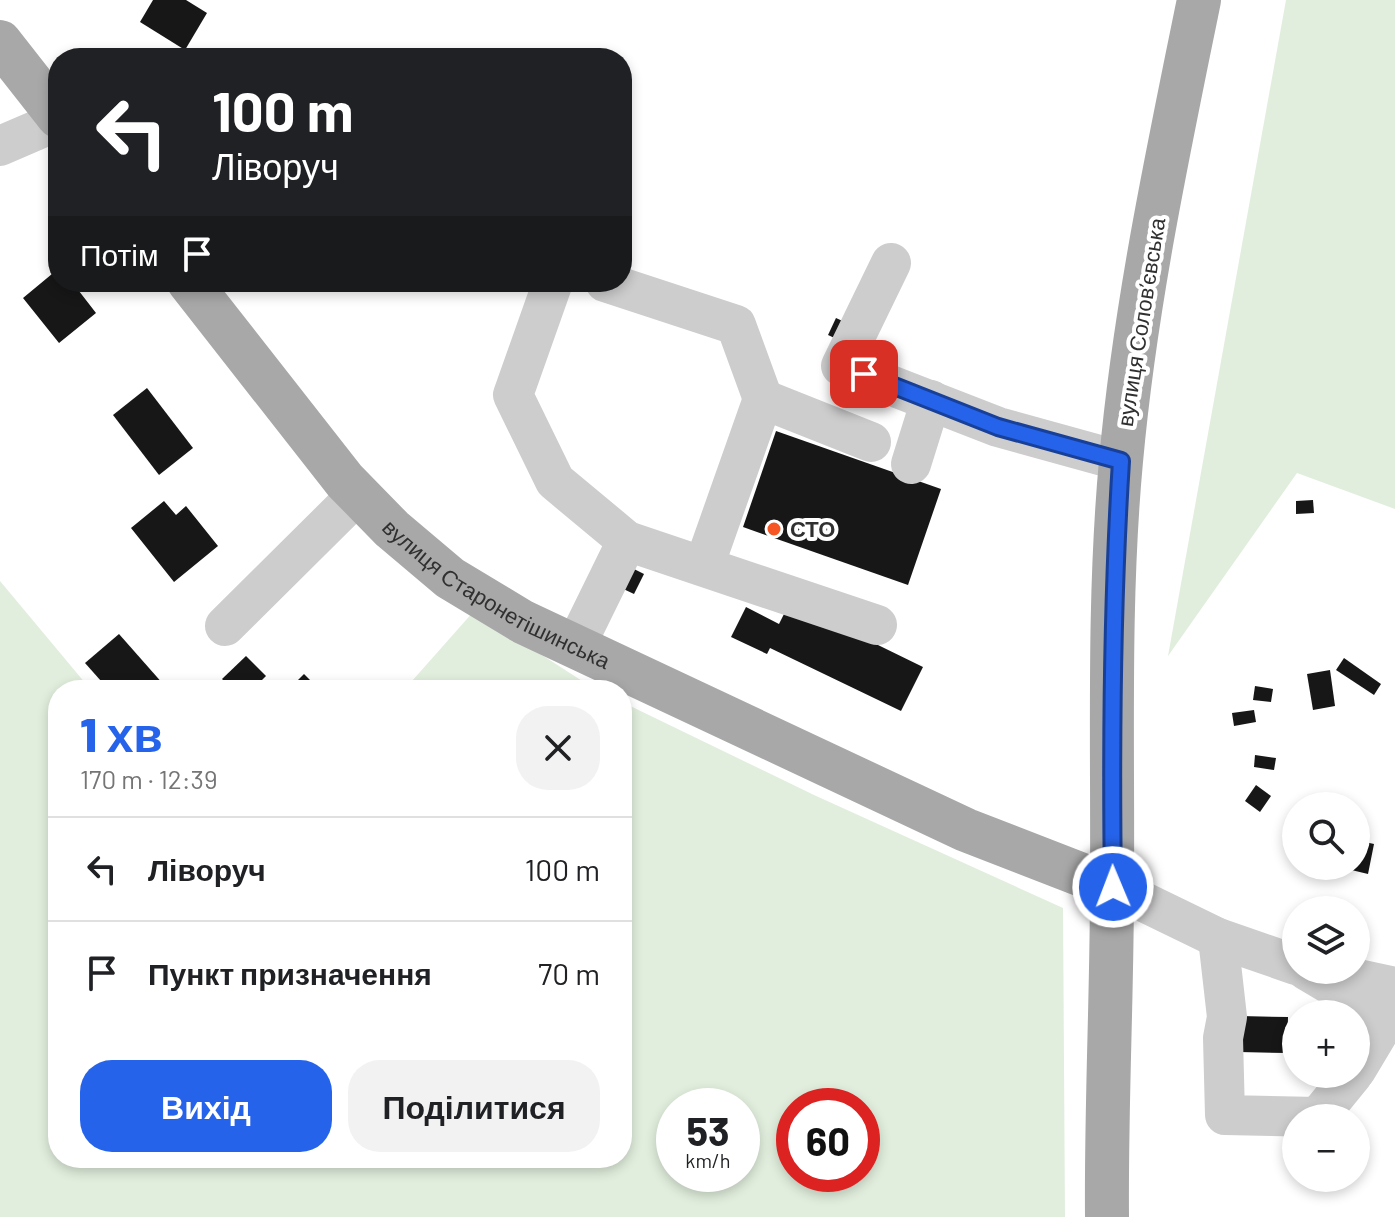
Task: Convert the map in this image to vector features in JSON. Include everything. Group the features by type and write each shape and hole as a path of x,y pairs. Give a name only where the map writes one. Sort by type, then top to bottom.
{"main road":[{"name":"вулиця Соловʼєвська","path":"1107,1217 1113,887 1113,620 1121,461 1138,319 1199,0"},
{"path":"0,42 48,106"},
{"name":"вулиця Старонетішинська","path":"197,292 345,481 392,529 450,578 523,622 966,830 1113,887"}],"street":[{"path":"0,146 48,124"},
{"path":"891,263 841,366 998,427 1121,461"},
{"path":"632,291 736,325 763,399 704,566"},
{"path":"549,292 513,395 555,481 627,541 877,625"},
{"path":"763,399 871,442"},
{"path":"911,464 931,400"},
{"path":"225,626 358,494"},
{"path":"575,647 627,541"},
{"path":"1113,887 1218,938 1282,960"},
{"path":"1218,938 1227,1017 1223,1038 1225,1115 1318,1117 1342,1088"},
{"path":"1337,984 1392,1009"},
{"path":"1345,984 1392,1009"},
{"path":"1370,1046 1392,1009"}],"green space":[{"path":"1286,0 1395,0 1395,509 1297,473 1168,656"},
{"path":"0,581 83,680 48,680 48,1168 632,1168 632,707 814,795 1063,908 1065,1217 0,1217"},
{"path":"474,611 581,680 413,680"}],"building":[{"path":"153,0 186,0 207,13 186,48 140,22"},
{"path":"48,277 48,292 80,292 96,313 59,343 23,298"},
{"path":"836,318 849,324 841,341 828,335"},
{"path":"147,388 193,448 159,475 113,415"},
{"path":"776,431 941,489 908,585 743,527"},
{"path":"1313,500 1314,513 1296,514 1296,501"},
{"path":"164,501 176,515 186,506 218,546 174,582 131,528"},
{"path":"628,566 644,574 634,594 617,586"},
{"path":"790,602 923,667 901,711 770,648 767,654 731,637 746,607 779,624"},
{"path":"119,634 160,680 100,680 85,663"},
{"path":"246,656 266,676 262,680 222,679"},
{"path":"1344,658 1381,684 1374,695 1336,670"},
{"path":"1330,670 1335,706 1313,710 1307,674"},
{"path":"1255,686 1273,689 1271,702 1253,700"},
{"path":"1254,710 1256,722 1234,726 1232,713"},
{"path":"1255,755 1276,758 1274,770 1254,767"},
{"path":"1256,785 1271,796 1260,812 1245,801"},
{"path":"1370,843 1374,844 1370,864"},
{"path":"1240,1016 1282,1017 1282,1053 1239,1052"}],"place":[{"name":"СТО","path":"774,529"}],"route":[{"path":"864,374 998,427 1121,461 1114,573 1111,731 1113,887"}]}
